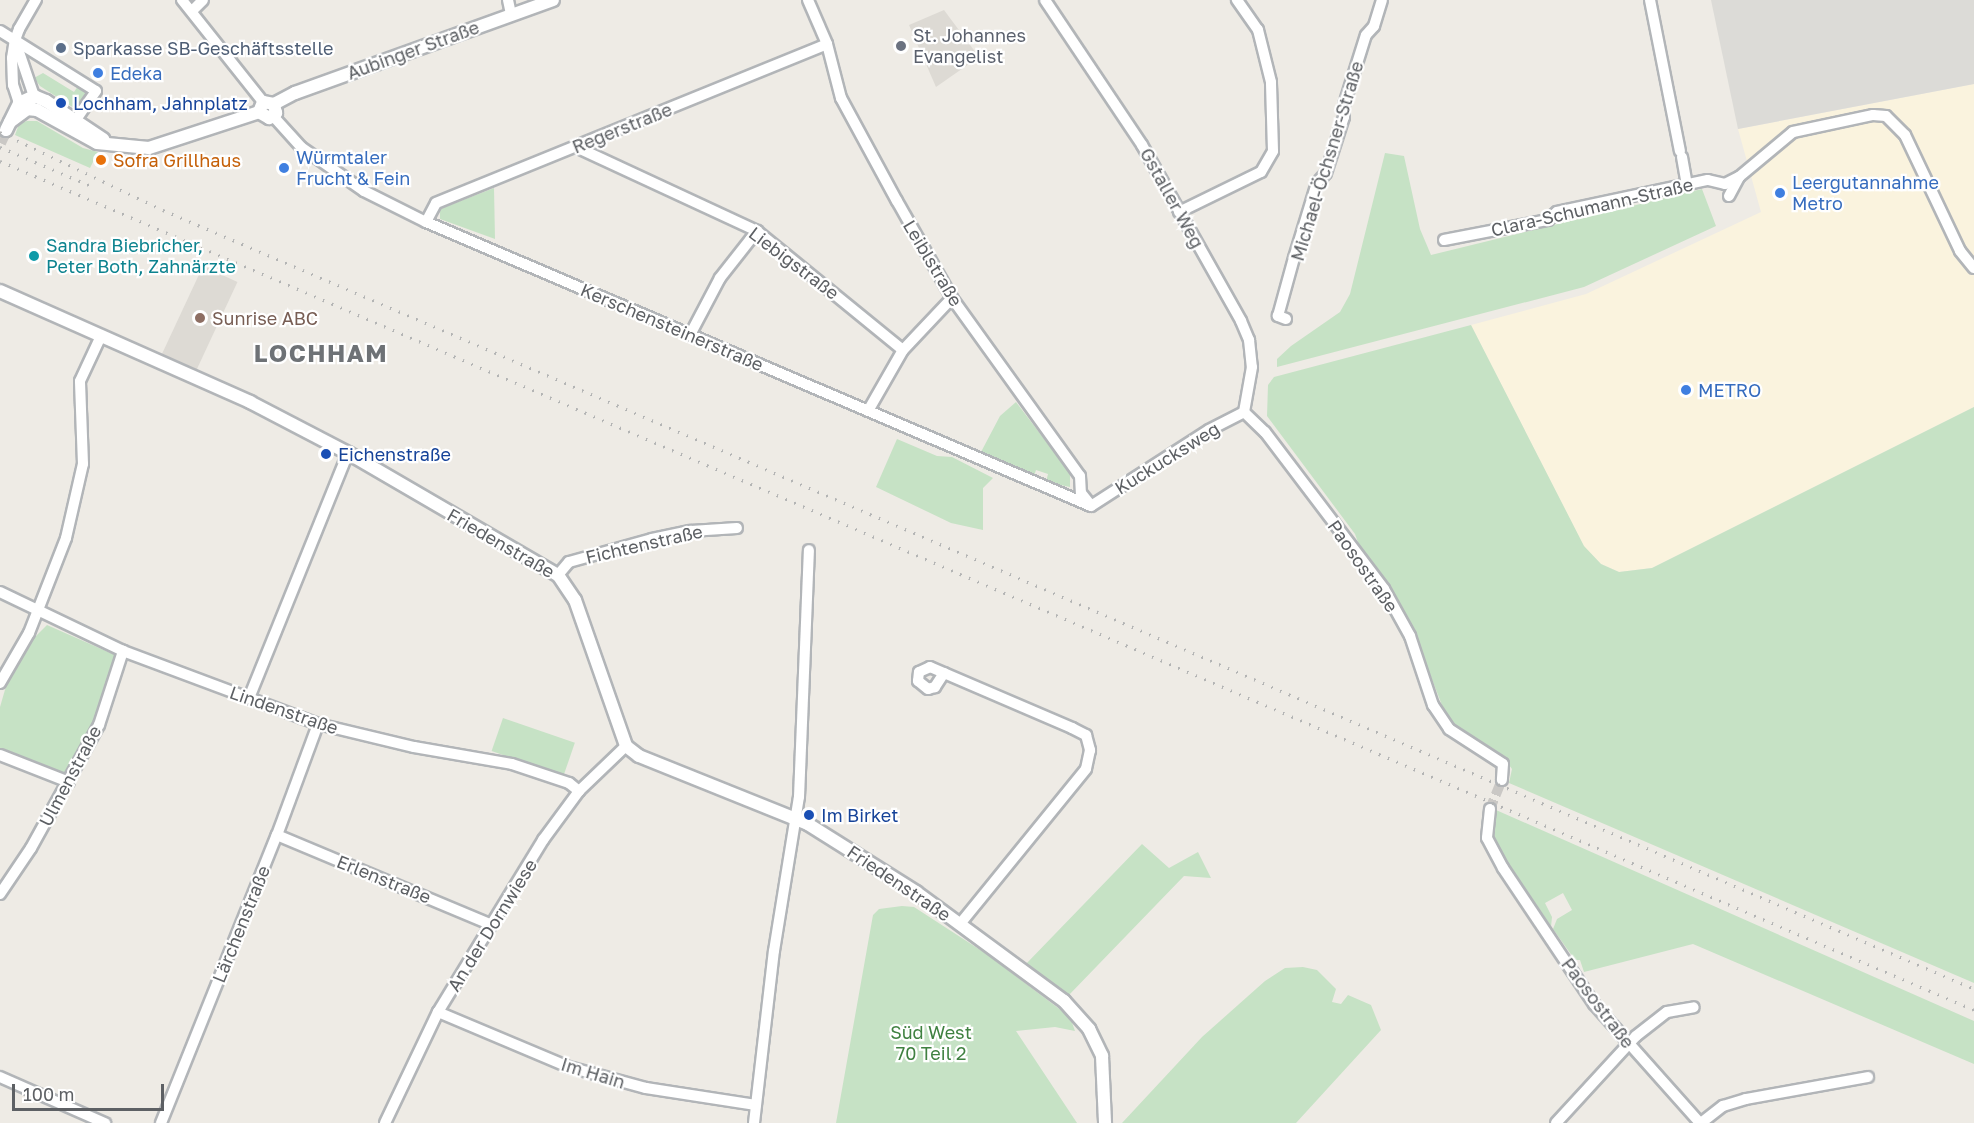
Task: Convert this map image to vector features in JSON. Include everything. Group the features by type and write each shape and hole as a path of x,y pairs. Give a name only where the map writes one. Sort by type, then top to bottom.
{"street":[{"path":"23,106 13,85 15,40 36,0"},
{"name":"Kerschensteinerstraße","path":"182,0 193,10 267,109 301,147 364,191 426,222 691,333 1091,506"},
{"path":"193,10 203,0"},
{"path":"508,0 511,14"},
{"name":"Aubinger Straße","path":"23,106 44,113 97,143 114,146 159,146 267,109 511,14 553,0"},
{"name":"Leiblstraße","path":"808,0 827,44 841,99 952,298 1080,476 1081,493 1091,506"},
{"name":"Gstaller Weg","path":"1045,0 1102,80 1250,340 1250,394 1244,412"},
{"path":"1179,212 1261,172 1273,151 1271,82 1258,30 1237,0"},
{"name":"Michael-Öchsner-Straße","path":"1286,319 1278,316 1294,258 1317,183 1326,173 1366,35 1374,26 1382,0"},
{"path":"1650,0 1687,184"},
{"path":"0,31 96,91 76,120"},
{"path":"15,40 33,96 76,120 114,146"},
{"name":"Regerstraße","path":"426,222 436,203 827,44"},
{"path":"8,126 33,96"},
{"path":"1729,196 1739,177 1793,132 1873,116 1886,117 1905,135 1963,257 1974,268"},
{"name":"Liebigstraße","path":"576,147 757,231 903,350"},
{"name":"Clara-Schumann-Straße","path":"1444,240 1548,220 1557,212 1687,184 1708,180 1725,184 1739,177"},
{"path":"691,333 720,278 757,231"},
{"name":"Friedenstraße","path":"0,291 250,402 348,453 558,576 575,600 626,746 639,756 796,818 876,866 960,924 1064,1001 1089,1029 1102,1056 1105,1123"},
{"path":"868,411 903,350 952,298"},
{"path":"0,683 38,612 66,538 78,494 83,464 80,381 100,336"},
{"name":"Kuckucksweg","path":"1091,506 1209,430 1244,412"},
{"name":"Paosostraße","path":"1244,412 1265,432 1384,589 1410,636 1433,705 1449,729 1503,764 1502,780"},
{"path":"249,698 348,453"},
{"name":"Fichtenstraße","path":"558,576 569,562 652,539 691,531 737,528"},
{"path":"754,1123 796,818 809,550"},
{"name":"Lindenstraße","path":"0,592 123,651 318,724 414,747 512,764 569,783 579,791"},
{"name":"Ulmenstraße","path":"0,894 69,782 99,725 123,651"},
{"path":"944,673 1086,735 1090,750 1086,769 960,924"},
{"name":"Lärchenstraße","path":"161,1123 277,835 318,724"},
{"name":"An der Dornwiese","path":"385,1123 438,1012 490,924 579,791 626,746"},
{"path":"0,755 69,782"},
{"name":"Paosostraße","path":"1490,808 1487,838 1494,852 1594,1004 1627,1044 1701,1123"},
{"name":"Erlenstraße","path":"277,835 490,924"},
{"path":"1556,1123 1627,1044 1667,1012 1694,1007"},
{"name":"Im Hain","path":"438,1012 569,1067 646,1088 756,1105"},
{"path":"0,1077 105,1123"},
{"path":"1701,1123 1723,1106 1746,1099 1868,1077"}],"shaded area":[{"path":"1711,0 1974,0 1974,84 1738,129"},
{"path":"944,10 979,57 936,87 909,25"},
{"path":"1974,84 1974,407 1652,568 1619,572 1601,564 1584,547 1471,325 1586,294 1761,212 1738,129"},
{"name":"Sunrise ABC","path":"203,266 237,282 196,371 162,355"}],"green space":[{"path":"43,73 74,92 78,86 88,93 77,110 40,86 34,78"},
{"path":"37,121 83,148 98,152 90,168 15,135 19,124"},
{"path":"1385,153 1404,156 1420,229 1431,255 1702,189 1716,226 1584,287 1277,367 1277,359 1291,346 1340,312 1350,294"},
{"path":"494,188 495,239 440,219 440,209"},
{"path":"1471,325 1584,546 1601,564 1619,572 1652,568 1974,407 1974,983 1509,783 1512,769 1501,754 1448,721 1415,635 1388,587 1360,548 1355,534 1267,416 1268,385 1274,377"},
{"path":"1016,402 1070,473 1070,487 1046,482 1048,474 1036,470 1034,476 981,452 1000,416"},
{"path":"897,439 937,456 952,457 993,478 983,488 983,530 951,523 876,487"},
{"path":"47,625 115,655 96,720 65,775 0,750 0,707 9,676 34,638"},
{"path":"503,718 575,743 563,776 492,751"},
{"path":"1496,810 1974,1021 1974,1064 1693,944 1584,972 1580,960 1575,960 1553,929 1557,919 1572,910 1563,893 1545,903 1552,917 1551,927 1498,850 1493,837"},
{"path":"1142,844 1169,868 1198,852 1211,878 1184,876 1068,996 1061,993 1025,965"},
{"name":"Süd West 70 Teil 2","path":"914,907 988,955 1070,1017 1075,1031 1055,1027 1016,1031 1077,1123 836,1123 873,915 879,909"},
{"path":"1303,967 1317,970 1336,989 1332,1002 1341,1004 1348,995 1371,1005 1381,1030 1296,1123 1122,1123 1202,1037 1265,981 1285,968"}],"tunnel":[{"path":"0,143 6,130"},
{"path":"1490,809 1502,780"}],"railway":[{"path":"0,132 163,210 1974,989"},
{"path":"0,147 89,185"},
{"path":"0,161 1974,1010"}],"place":[{"name":"St. Johannes Evangelist","path":"901,46"},
{"name":"Sparkasse SB-Geschäftsstelle","path":"61,48"},
{"name":"Edeka","path":"98,73"},
{"name":"Lochham, Jahnplatz","path":"61,103"},
{"name":"Sofra Grillhaus","path":"101,160"},
{"name":"Würmtaler Frucht & Fein","path":"284,168"},
{"name":"Leergutannahme Metro","path":"1780,193"},
{"name":"Sandra Biebricher, Peter Both, Zahnärzte","path":"34,256"},
{"name":"Sunrise ABC","path":"200,318"},
{"name":"METRO","path":"1686,390"},
{"name":"Eichenstraße","path":"326,454"},
{"name":"Im Birket","path":"809,815"}],"district":[{"name":"LOCHHAM","path":"321,353"}]}
